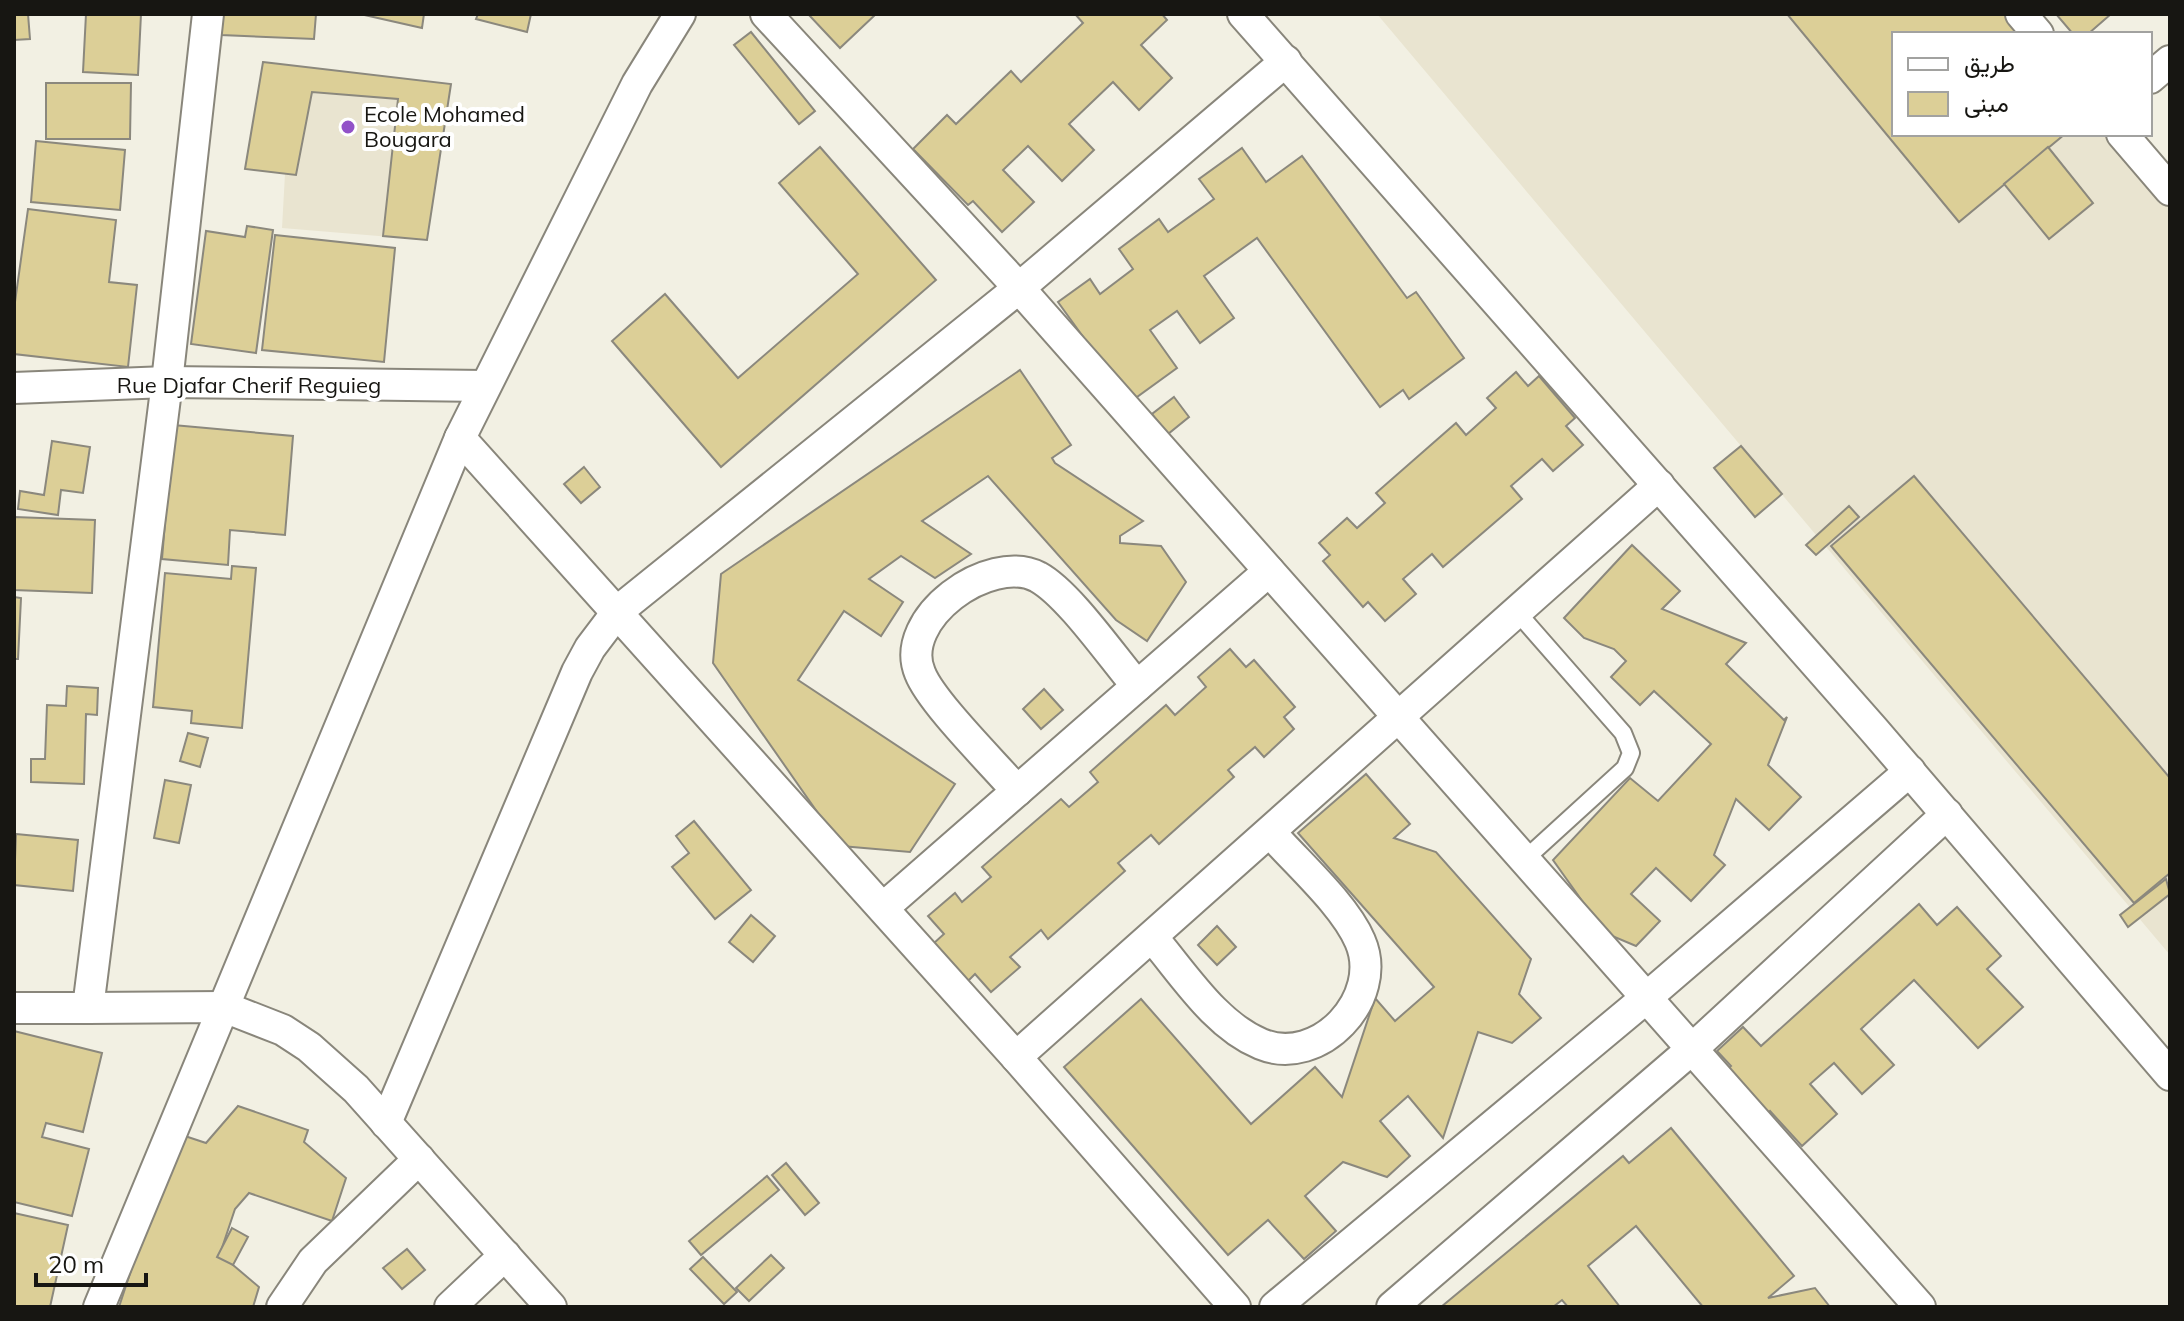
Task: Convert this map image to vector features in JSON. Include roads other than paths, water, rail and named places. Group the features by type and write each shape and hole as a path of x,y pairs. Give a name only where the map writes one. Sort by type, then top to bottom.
{"street":[{"path":"88,1008 167,382 208,14"},
{"path":"99,1307 460,438 637,84 680,14"},
{"path":"766,14 1019,288 1920,1307"},
{"path":"1243,14 1910,771 2170,1075"},
{"path":"2021,14 2036,32"},
{"path":"386,1123 577,672 590,648 618,611 1019,288 1286,61"},
{"path":"2152,76 2170,61"},
{"path":"2124,136 2170,190"},
{"name":"Rue Djafar Cherif Reguieg","path":"14,388 167,382 485,386"},
{"path":"460,438 1016,1057 1235,1307"},
{"path":"1016,1057 1659,485"},
{"path":"1017,791 920,675 915,648 926,622 936,612 984,575 1018,571 1034,575 1055,591 1137,686"},
{"path":"883,908 1269,571"},
{"path":"1275,1307 1646,998 1910,771"},
{"path":"1392,1307 1692,1049 1947,814"},
{"path":"1152,937 1218,1014 1256,1041 1289,1049 1316,1042 1339,1027 1356,1005 1365,979 1361,944 1342,915 1270,832"},
{"path":"14,1008 224,1007 283,1030 334,1066 551,1307"},
{"path":"282,1307 313,1261 419,1159"},
{"path":"450,1307 505,1255"}],"lane":[{"path":"1517,612 1623,733 1631,753 1625,768 1524,860"}],"place":[{"name":"Ecole Mohamed Bougara","path":"348,127"}]}
